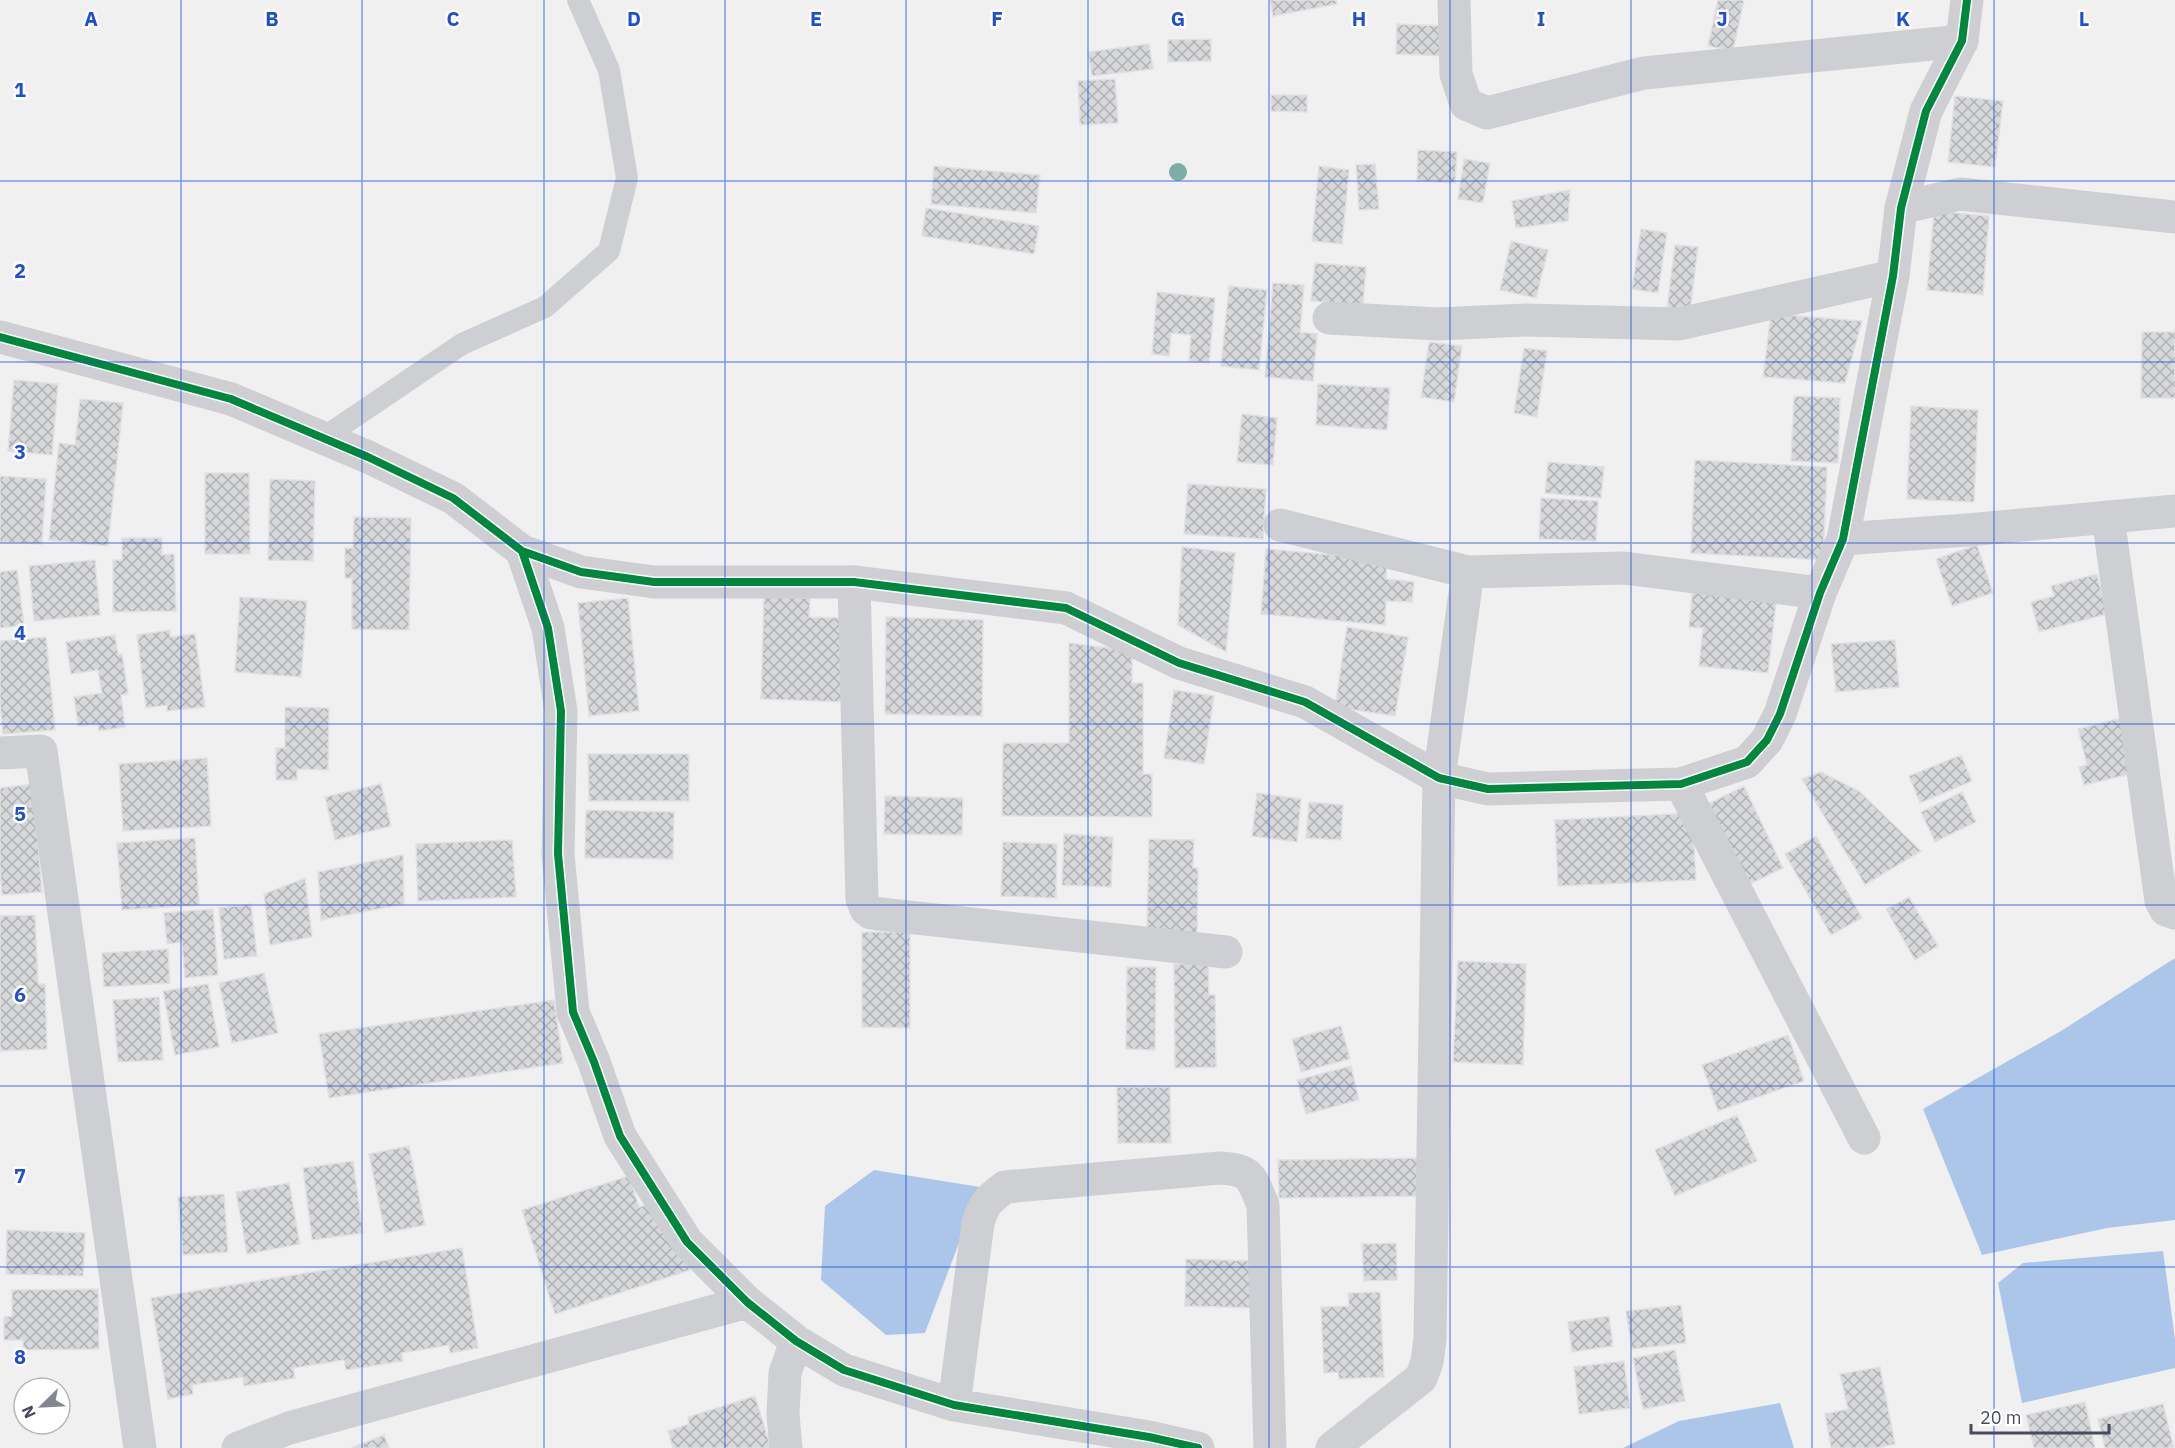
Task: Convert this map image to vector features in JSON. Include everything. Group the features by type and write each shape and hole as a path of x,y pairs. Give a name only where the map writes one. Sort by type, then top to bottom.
{"street":[{"path":"1454,0 1456,74 1466,104 1487,113 1644,74 1962,41"},
{"path":"0,337 231,399 368,457 453,498 522,550 581,572 654,582 854,582 1066,608 1179,663 1305,702 1439,778 1488,789 1681,784 1747,762 1767,740 1780,714 1820,592 1843,539 1893,276 1901,208 1926,111 1962,41 1967,0"},
{"path":"1901,208 1960,194 2175,216"},
{"path":"1329,318 1438,324 1526,320 1679,324 1893,276"},
{"path":"1843,539 2175,511"},
{"path":"2108,517 2161,901 2166,910 2175,914"},
{"path":"1280,525 1468,572 1624,568 1820,592"},
{"path":"522,550 548,628 561,711 558,854 573,1012 620,1136 687,1242 747,1302 796,1341 844,1370 954,1406 1149,1437 1197,1448"},
{"path":"1332,1448 1421,1378 1427,1362 1431,1327 1439,778 1468,572"},
{"path":"854,582 862,899 866,909 871,913 1226,952"},
{"path":"0,753 41,751 140,1448"},
{"path":"1681,784 1864,1138"},
{"path":"954,1406 978,1223 984,1205 991,1197 1005,1187 1220,1168 1239,1169 1247,1173 1254,1183 1263,1205 1270,1448"},
{"path":"238,1448 290,1428 747,1302"},
{"path":"786,1448 783,1415 785,1373 796,1341"}],"lane":[{"path":"323,438 462,344 545,307 609,251 627,178 609,70 578,0"}],"water":[{"path":"2175,958 2175,1220 2107,1228 1982,1255 1923,1109 2061,1031"},
{"path":"874,1170 980,1187 925,1333 886,1335 821,1280 825,1206"},
{"path":"2163,1251 2175,1339 2175,1368 2022,1403 1998,1283 2023,1263"},
{"path":"1780,1403 1794,1448 1623,1448 1679,1421"}],"building":[{"path":"1270,0 1336,0 1337,4 1273,16"},
{"path":"1718,0 1744,0 1733,51 1708,46"},
{"path":"1397,24 1449,26 1448,56 1396,54"},
{"path":"1211,39 1211,61 1168,62 1168,40"},
{"path":"1149,44 1153,69 1092,76 1088,52"},
{"path":"1115,79 1118,123 1080,125 1078,81"},
{"path":"1271,95 1307,95 1307,112 1271,111"},
{"path":"1955,96 2003,101 1995,167 1948,162"},
{"path":"1418,150 1457,152 1455,183 1417,181"},
{"path":"1464,159 1490,163 1483,203 1458,199"},
{"path":"1375,164 1379,209 1359,210 1356,165"},
{"path":"934,166 1040,175 1036,213 931,204"},
{"path":"1319,166 1349,170 1342,244 1312,241"},
{"path":"1570,190 1568,221 1516,228 1512,201"},
{"path":"926,208 1039,226 1034,254 922,236"},
{"path":"1934,211 1989,216 1983,295 1927,290"},
{"path":"1641,229 1667,233 1658,293 1632,289"},
{"path":"1511,241 1548,250 1536,298 1500,290"},
{"path":"1675,245 1698,247 1690,311 1667,309"},
{"path":"1315,263 1366,267 1363,305 1311,301"},
{"path":"1273,283 1304,285 1300,332 1317,334 1313,381 1265,377"},
{"path":"1229,286 1267,290 1259,370 1221,366"},
{"path":"1157,292 1215,298 1209,363 1189,361 1191,335 1171,333 1169,356 1152,354"},
{"path":"1771,314 1862,321 1845,383 1763,377"},
{"path":"2142,332 2175,332 2175,398 2141,398"},
{"path":"1429,342 1462,346 1454,402 1421,397"},
{"path":"1524,348 1547,351 1537,417 1514,413"},
{"path":"14,380 58,384 52,455 8,451"},
{"path":"1318,384 1390,388 1387,430 1316,425"},
{"path":"1794,396 1840,398 1838,463 1791,461"},
{"path":"80,399 123,403 108,546 49,540 59,443 75,445"},
{"path":"1911,406 1978,410 1974,502 1907,499"},
{"path":"1242,414 1277,418 1273,465 1237,462"},
{"path":"1695,460 1827,467 1823,560 1691,553"},
{"path":"1548,462 1604,467 1601,498 1545,493"},
{"path":"205,473 249,473 250,554 205,554"},
{"path":"0,476 46,479 42,544 0,542"},
{"path":"270,479 315,481 313,561 268,560"},
{"path":"1188,484 1266,489 1263,539 1184,534"},
{"path":"1541,498 1598,501 1596,541 1539,539"},
{"path":"354,517 411,518 409,630 352,629 352,578 345,578 345,548 353,548"},
{"path":"122,538 162,538 162,555 174,554 176,611 113,612 113,560 122,560"},
{"path":"1977,545 1993,593 1952,606 1936,559"},
{"path":"1182,547 1235,553 1226,652 1178,625"},
{"path":"1266,549 1387,560 1386,579 1414,582 1412,602 1386,601 1385,625 1261,614"},
{"path":"95,560 100,615 34,621 29,566"},
{"path":"17,570 24,625 0,628 0,572"},
{"path":"2097,574 2107,614 2039,632 2031,602 2054,596 2051,586"},
{"path":"1693,585 1777,594 1768,673 1699,666 1703,628 1689,627"},
{"path":"240,597 307,601 301,677 235,672"},
{"path":"764,597 810,598 809,617 845,618 844,702 761,699"},
{"path":"628,598 639,711 589,716 578,603"},
{"path":"886,617 983,620 982,716 885,714"},
{"path":"1347,627 1408,637 1395,716 1335,707"},
{"path":"170,630 170,637 195,634 205,707 167,711 167,705 146,708 137,635"},
{"path":"115,635 118,654 122,654 128,694 121,695 125,727 99,731 98,724 78,726 74,697 102,693 98,670 71,674 66,642"},
{"path":"46,637 55,730 3,734 0,704 0,641"},
{"path":"1895,640 1899,687 1836,692 1831,644"},
{"path":"1069,643 1132,651 1132,683 1143,683 1143,774 1152,774 1152,817 1002,816 1003,743 1069,743"},
{"path":"1174,690 1214,696 1204,764 1164,758"},
{"path":"285,707 329,708 328,770 297,769 297,780 276,780 276,748 285,748"},
{"path":"2125,717 2139,772 2084,785 2079,767 2087,765 2078,729"},
{"path":"588,754 689,754 689,801 589,801"},
{"path":"1961,755 1972,781 1920,803 1909,776"},
{"path":"207,758 211,826 123,831 119,764"},
{"path":"1821,772 1859,791 1921,851 1865,885 1802,779"},
{"path":"33,784 42,892 2,895 0,788"},
{"path":"381,784 391,826 335,840 325,797"},
{"path":"1744,786 1783,868 1744,887 1706,805"},
{"path":"1962,792 1976,822 1935,842 1921,812"},
{"path":"1257,793 1301,799 1297,842 1252,836"},
{"path":"885,796 963,798 962,835 884,834"},
{"path":"1309,802 1343,805 1341,840 1306,838"},
{"path":"586,810 674,812 673,859 585,858"},
{"path":"1692,813 1696,880 1558,886 1555,820"},
{"path":"1064,834 1113,837 1111,887 1062,885"},
{"path":"1816,836 1862,918 1831,935 1785,854"},
{"path":"195,838 199,905 122,910 117,843"},
{"path":"1149,839 1194,840 1193,868 1198,868 1197,934 1147,932"},
{"path":"512,840 516,897 418,901 416,844"},
{"path":"1003,842 1057,844 1056,898 1001,896"},
{"path":"403,855 404,904 321,920 318,872"},
{"path":"305,878 312,937 270,945 264,894"},
{"path":"1909,897 1938,946 1915,960 1886,909"},
{"path":"251,904 257,956 224,959 219,908"},
{"path":"213,909 218,975 185,978 182,942 167,944 164,913"},
{"path":"35,915 38,984 45,984 47,1049 0,1051 0,916"},
{"path":"862,932 910,932 910,1028 862,1027"},
{"path":"168,949 170,983 104,987 102,953"},
{"path":"1458,961 1526,964 1523,1065 1453,1062"},
{"path":"1174,964 1208,964 1209,995 1215,995 1216,1067 1175,1068"},
{"path":"1127,967 1156,967 1155,1050 1126,1049"},
{"path":"264,973 278,1033 232,1043 219,983"},
{"path":"208,984 219,1047 175,1055 163,991"},
{"path":"159,997 163,1060 118,1062 113,1000"},
{"path":"554,1000 563,1063 329,1098 319,1034"},
{"path":"1341,1026 1350,1059 1301,1072 1292,1039"},
{"path":"1788,1035 1804,1081 1718,1111 1702,1065"},
{"path":"1351,1066 1359,1100 1306,1114 1297,1080"},
{"path":"1117,1087 1170,1087 1171,1143 1118,1143"},
{"path":"1737,1115 1757,1161 1675,1196 1655,1150"},
{"path":"409,1146 425,1225 385,1233 369,1154"},
{"path":"1425,1158 1426,1196 1279,1198 1278,1160"},
{"path":"353,1161 363,1233 312,1240 303,1168"},
{"path":"629,1176 639,1207 650,1204 680,1240 690,1270 555,1314 522,1210"},
{"path":"289,1183 300,1244 247,1254 236,1192"},
{"path":"224,1194 228,1252 183,1255 178,1197"},
{"path":"7,1230 85,1233 83,1276 6,1274"},
{"path":"1396,1243 1397,1280 1364,1281 1362,1244"},
{"path":"462,1248 478,1348 450,1353 449,1345 402,1353 403,1361 346,1370 344,1360 293,1368 295,1378 244,1386 243,1377 192,1385 193,1394 168,1399 151,1298"},
{"path":"1186,1259 1259,1261 1258,1308 1185,1306"},
{"path":"98,1289 99,1349 23,1350 23,1340 4,1340 4,1317 12,1316 12,1290"},
{"path":"1380,1292 1384,1377 1339,1379 1338,1372 1324,1373 1321,1307 1349,1306 1348,1293"},
{"path":"1681,1305 1686,1343 1632,1349 1626,1311"},
{"path":"1609,1316 1613,1346 1572,1352 1568,1322"},
{"path":"1675,1350 1685,1401 1643,1409 1633,1358"},
{"path":"1624,1361 1630,1408 1579,1414 1574,1367"},
{"path":"1880,1367 1895,1444 1877,1448 1831,1448 1825,1414 1848,1409 1840,1374"},
{"path":"755,1396 771,1448 673,1448 668,1431 689,1424 688,1417"},
{"path":"2085,1402 2095,1448 2034,1448 2026,1415"},
{"path":"2163,1404 2174,1448 2105,1448 2098,1419"},
{"path":"384,1435 389,1448 351,1448"}],"cycle path":[{"path":"0,337 231,399 368,457 453,498 522,551 581,572 654,582 854,582 1066,608 1179,663 1305,702 1439,778 1488,789 1681,784 1747,762 1767,740 1780,714 1820,593 1843,539 1893,276 1901,208 1926,111 1962,41 1967,0"},
{"path":"522,551 548,628 561,711 558,854 573,1012 594,1062 620,1136 687,1242 747,1302 796,1341 844,1370 954,1405 1149,1437 1198,1448"}]}
